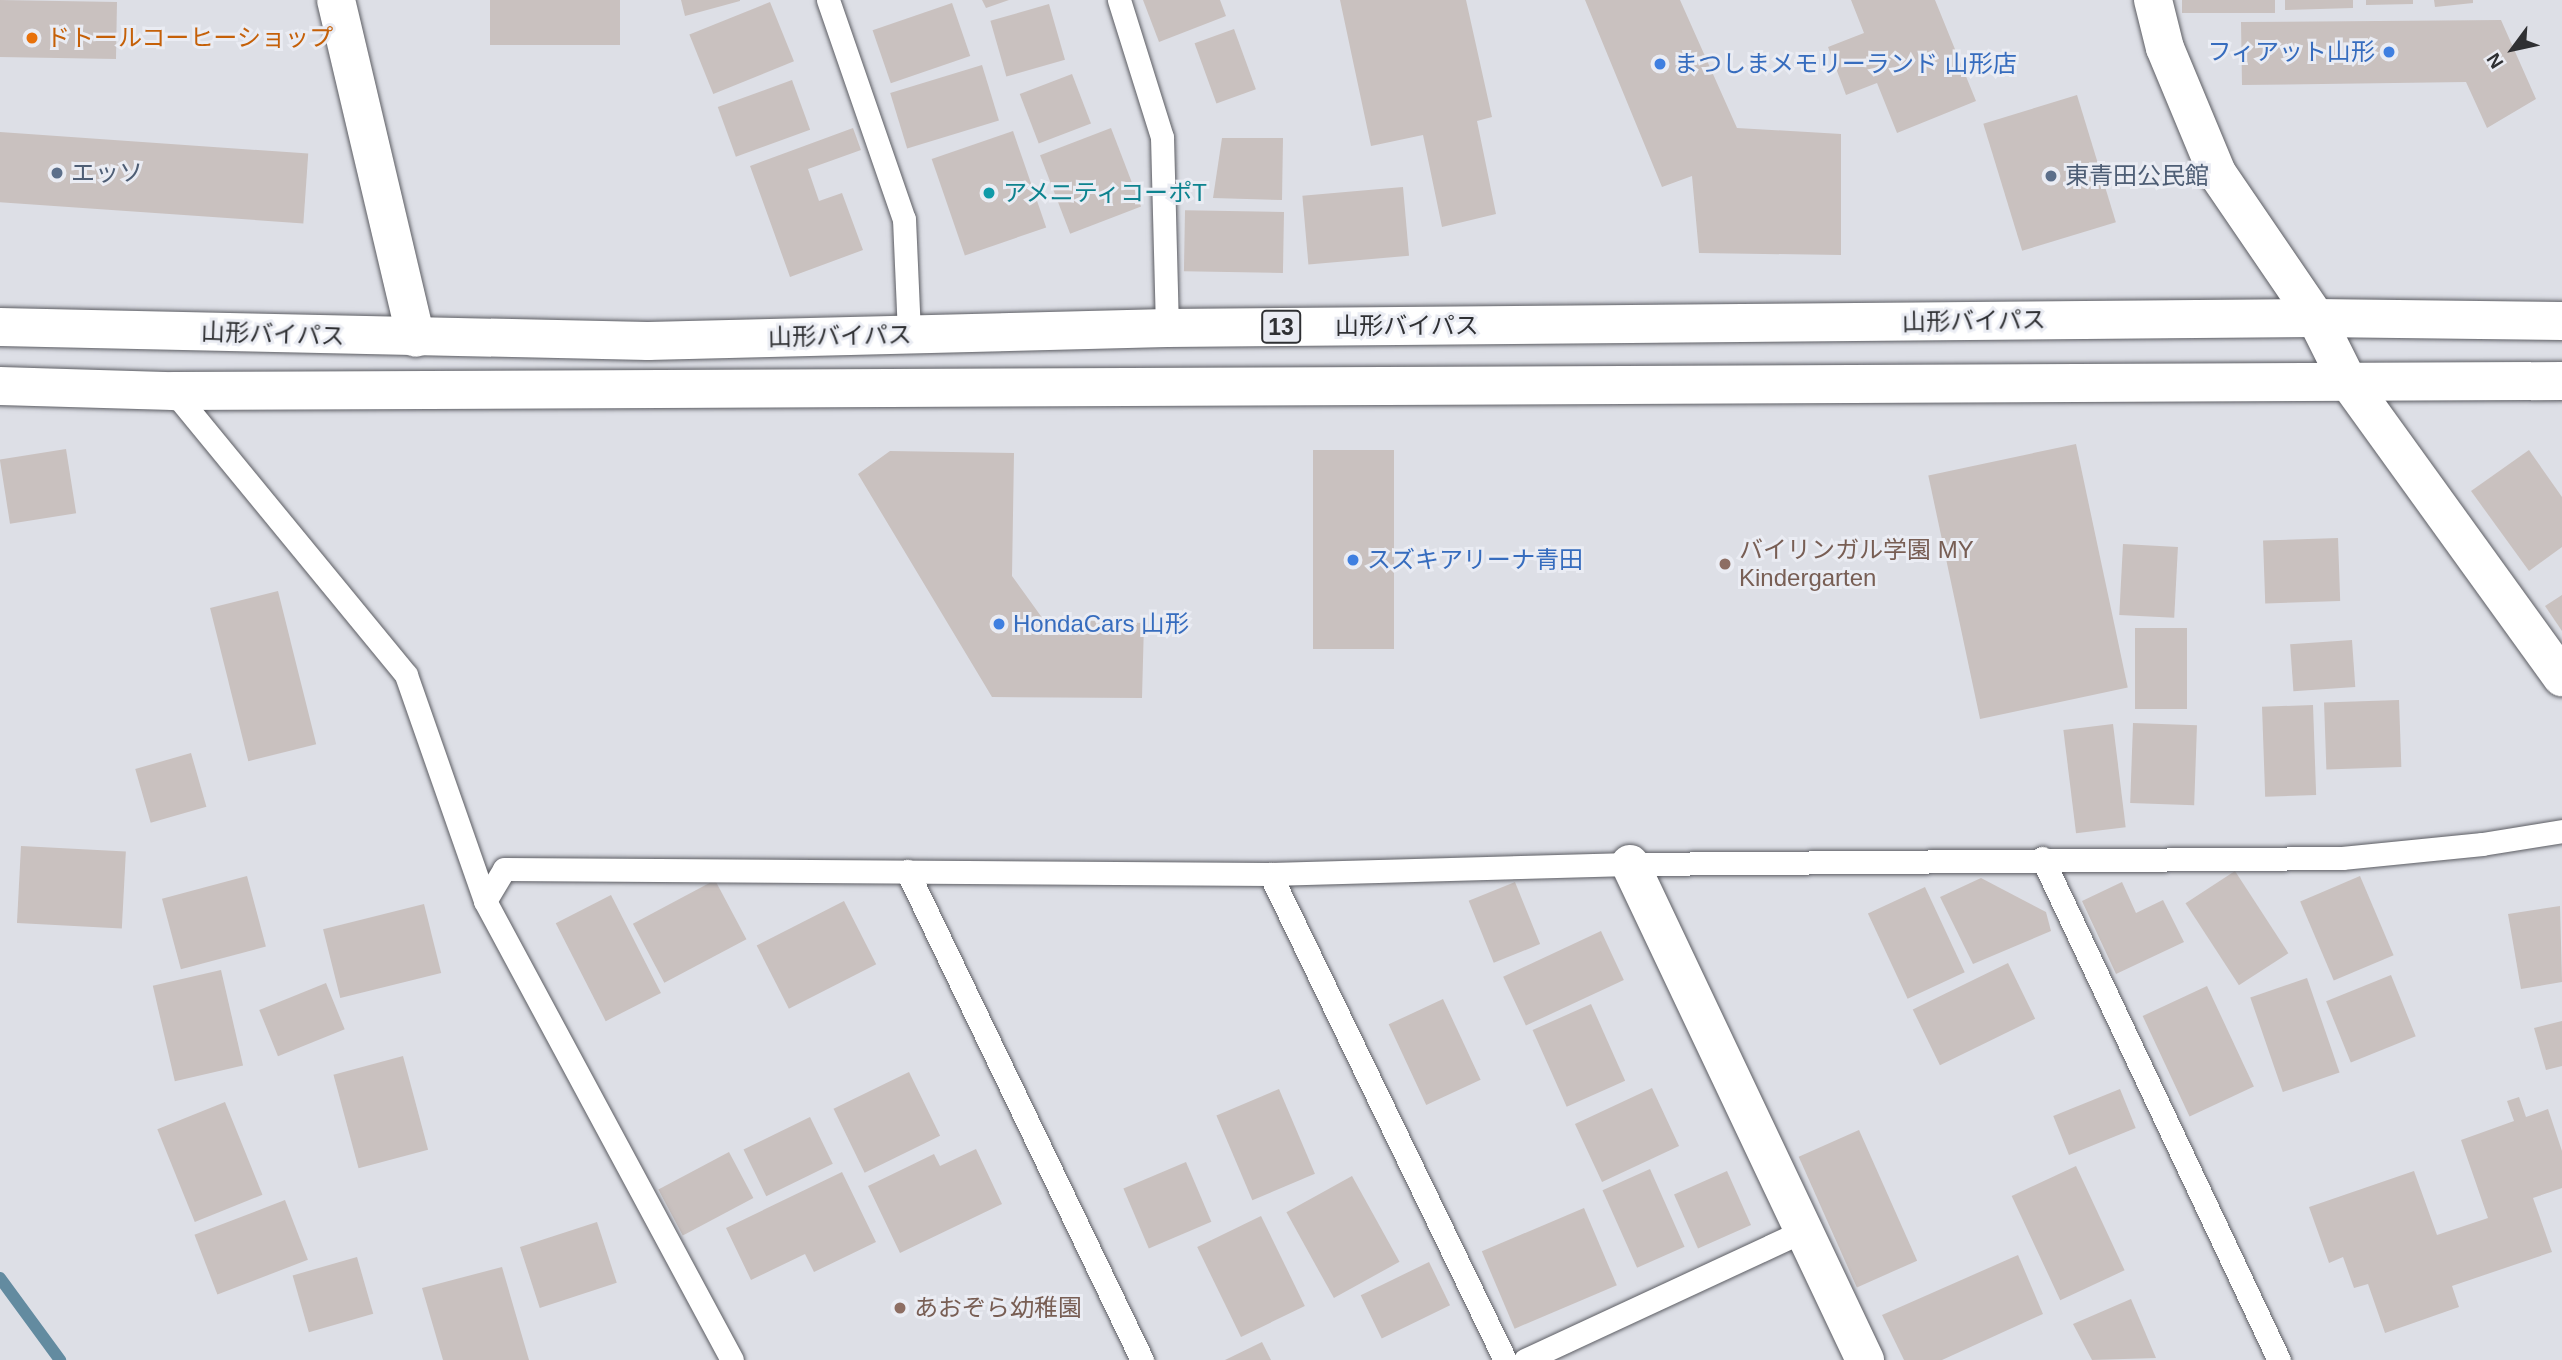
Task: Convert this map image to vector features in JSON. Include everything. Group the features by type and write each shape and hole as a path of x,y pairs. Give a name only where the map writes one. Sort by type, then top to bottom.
{"main road":[{"path":"336,0 416,338"},
{"path":"2153,0 2165,48 2217,173 2316,318 2346,378 2562,677"},
{"name":"山形バイパス","path":"0,327 648,341 1167,328 2316,318 2562,321"},
{"name":"山形バイパス","path":"0,386 173,391 2346,378 2562,381"},
{"path":"1630,864 1865,1360"}],"lane":[{"path":"828,0 904,219 909,334"},
{"path":"1119,0 1162,137 1167,328"},
{"path":"173,391 406,676 485,901 732,1360"},
{"path":"485,901 504,869 1270,874 1630,864 2042,858 2342,858 2482,844 2562,831"},
{"path":"2042,858 2279,1360"},
{"path":"907,870 1142,1360"},
{"path":"1270,874 1505,1360"},
{"path":"1525,1360 1803,1231"}],"building":[{"path":"0,0 117,2 116,59 0,57"},
{"path":"490,0 620,0 620,45 490,45"},
{"path":"681,0 740,0 740,1 685,16"},
{"path":"982,0 1009,0 986,8"},
{"path":"1143,0 1220,0 1226,16 1159,42"},
{"path":"1340,0 1466,0 1492,117 1477,121 1496,214 1442,227 1423,135 1371,146"},
{"name":"まつしまメモリーランド 山形店","path":"1585,0 1680,0 1737,128 1841,134 1841,255 1699,253 1692,176 1662,187"},
{"path":"1851,0 1935,0 1976,101 1897,133 1877,83 1846,95 1828,47 1864,33"},
{"path":"2182,0 2275,0 2275,13 2182,13"},
{"path":"2285,0 2353,0 2353,8 2285,10"},
{"path":"2366,0 2413,0 2413,4 2366,5"},
{"path":"2434,0 2473,0 2473,3 2435,7"},
{"path":"770,2 794,61 713,94 689,35"},
{"path":"952,3 970,56 891,83 873,30"},
{"path":"1049,4 1065,60 1006,77 990,21"},
{"path":"2501,20 2536,99 2487,128 2466,82 2242,85 2241,22"},
{"path":"1234,29 1256,89 1216,104 1195,43"},
{"path":"982,65 999,120 907,149 890,93"},
{"path":"1072,74 1091,123 1039,144 1020,94"},
{"path":"792,80 810,130 736,157 718,107"},
{"name":"東青田公民館","path":"2077,95 2116,222 2022,251 1983,124"},
{"path":"853,128 861,150 808,169 819,201 842,193 863,250 790,277 750,166"},
{"path":"1111,128 1141,206 1070,234 1040,155"},
{"name":"アメニティコーポT","path":"1013,131 1046,227 965,255 932,159"},
{"path":"0,132 308,154 303,223 0,202"},
{"path":"1222,138 1283,138 1282,200 1213,198"},
{"path":"1403,187 1409,256 1308,265 1302,196"},
{"path":"1185,210 1284,212 1283,273 1184,271"},
{"path":"2076,444 2128,688 1980,719 1928,475"},
{"path":"66,449 76,513 10,524 0,459"},
{"path":"1313,450 1394,450 1394,649 1313,649"},
{"path":"2529,450 2562,497 2562,547 2529,571 2471,491"},
{"path":"890,451 1014,453 1012,576 1043,619 1144,623 1142,698 992,697 858,474"},
{"path":"2338,538 2340,601 2265,604 2263,541"},
{"path":"2123,544 2178,547 2174,618 2119,615"},
{"path":"278,591 316,744 248,761 210,608"},
{"path":"2562,595 2562,631 2545,606"},
{"path":"2135,628 2187,628 2187,709 2135,709"},
{"path":"2352,640 2355,687 2293,691 2290,644"},
{"path":"2399,700 2401,767 2326,770 2324,703"},
{"path":"2313,705 2316,795 2265,797 2262,707"},
{"path":"2133,723 2197,725 2194,805 2130,803"},
{"path":"2113,724 2126,827 2076,833 2063,730"},
{"path":"191,753 206,807 151,823 135,769"},
{"path":"21,846 126,851 122,928 17,923"},
{"path":"2235,871 2288,953 2239,985 2186,903"},
{"path":"247,876 266,947 181,969 162,899"},
{"path":"2360,876 2394,955 2334,981 2300,901"},
{"path":"1981,878 2046,912 2051,931 1973,964 1940,897"},
{"path":"715,880 746,939 664,983 633,924"},
{"path":"1515,882 1540,944 1494,963 1469,901"},
{"path":"2122,882 2136,913 2163,900 2184,942 2116,974 2082,901"},
{"path":"1925,887 1965,972 1908,999 1868,914"},
{"path":"611,895 661,993 606,1021 556,923"},
{"path":"844,901 876,964 789,1009 757,945"},
{"path":"424,904 441,973 340,998 323,929"},
{"path":"2560,906 2562,982 2521,989 2508,914"},
{"path":"1601,931 1624,980 1526,1026 1503,977"},
{"path":"2008,963 2035,1019 1940,1065 1913,1009"},
{"path":"221,970 243,1065 175,1081 153,986"},
{"path":"2391,975 2416,1036 2351,1062 2326,1001"},
{"path":"2307,978 2340,1073 2283,1092 2250,998"},
{"path":"326,983 345,1029 278,1056 259,1010"},
{"path":"2207,986 2254,1087 2190,1117 2143,1016"},
{"path":"1443,999 1481,1080 1426,1105 1389,1024"},
{"path":"1591,1004 1625,1081 1567,1107 1533,1030"},
{"path":"2562,1021 2562,1066 2546,1070 2534,1028"},
{"path":"403,1056 428,1150 359,1168 333,1075"},
{"path":"909,1072 940,1136 865,1173 834,1109"},
{"path":"1652,1088 1679,1146 1602,1182 1575,1124"},
{"path":"1279,1089 1315,1174 1252,1200 1216,1116"},
{"path":"2120,1089 2136,1128 2069,1155 2053,1116"},
{"path":"2519,1097 2526,1117 2548,1109 2562,1151 2562,1188 2533,1198 2552,1252 2452,1286 2459,1307 2385,1333 2368,1284 2354,1288 2343,1257 2329,1263 2309,1207 2414,1171 2437,1235 2488,1218 2461,1140 2514,1121 2507,1101"},
{"path":"225,1102 262,1195 195,1222 157,1129"},
{"path":"810,1117 833,1164 766,1196 743,1149"},
{"path":"1859,1130 1917,1261 1857,1287 1799,1157"},
{"path":"976,1149 1002,1204 900,1253 868,1186 934,1154 940,1166"},
{"path":"729,1152 753,1198 683,1235 658,1190"},
{"path":"1186,1162 1211,1222 1149,1248 1123,1189"},
{"path":"2076,1166 2125,1270 2060,1300 2012,1196"},
{"path":"1650,1169 1685,1247 1637,1268 1602,1190"},
{"path":"1727,1171 1751,1225 1698,1248 1674,1195"},
{"path":"842,1172 876,1242 814,1272 805,1254 751,1280 726,1228"},
{"path":"1352,1176 1400,1262 1334,1298 1286,1212"},
{"path":"285,1200 308,1260 217,1295 194,1235"},
{"path":"1584,1208 1617,1285 1515,1329 1482,1251"},
{"path":"1261,1216 1305,1306 1241,1337 1197,1247"},
{"path":"597,1222 617,1283 540,1308 520,1247"},
{"path":"2018,1255 2043,1314 1942,1360 1904,1360 1882,1315"},
{"path":"357,1257 373,1314 309,1332 293,1275"},
{"path":"1429,1262 1450,1305 1382,1338 1361,1295"},
{"path":"502,1267 529,1360 443,1360 422,1288"},
{"path":"2131,1299 2156,1358 2092,1360 2073,1324"},
{"path":"1262,1342 1271,1360 1225,1360"}],"waterway":[{"path":"0,1278 60,1360"}],"place":[{"name":"ドトールコーヒーショップ","path":"32,38"},
{"name":"フィアット山形","path":"2389,52"},
{"name":"まつしまメモリーランド 山形店","path":"1660,64"},
{"name":"エッソ","path":"57,173"},
{"name":"東青田公民館","path":"2051,176"},
{"name":"アメニティコーポT","path":"989,193"},
{"name":"スズキアリーナ青田","path":"1353,560"},
{"name":"バイリンガル学園 MY Kindergarten","path":"1725,564"},
{"name":"HondaCars 山形","path":"999,624"},
{"name":"あおぞら幼稚園","path":"900,1308"}]}
